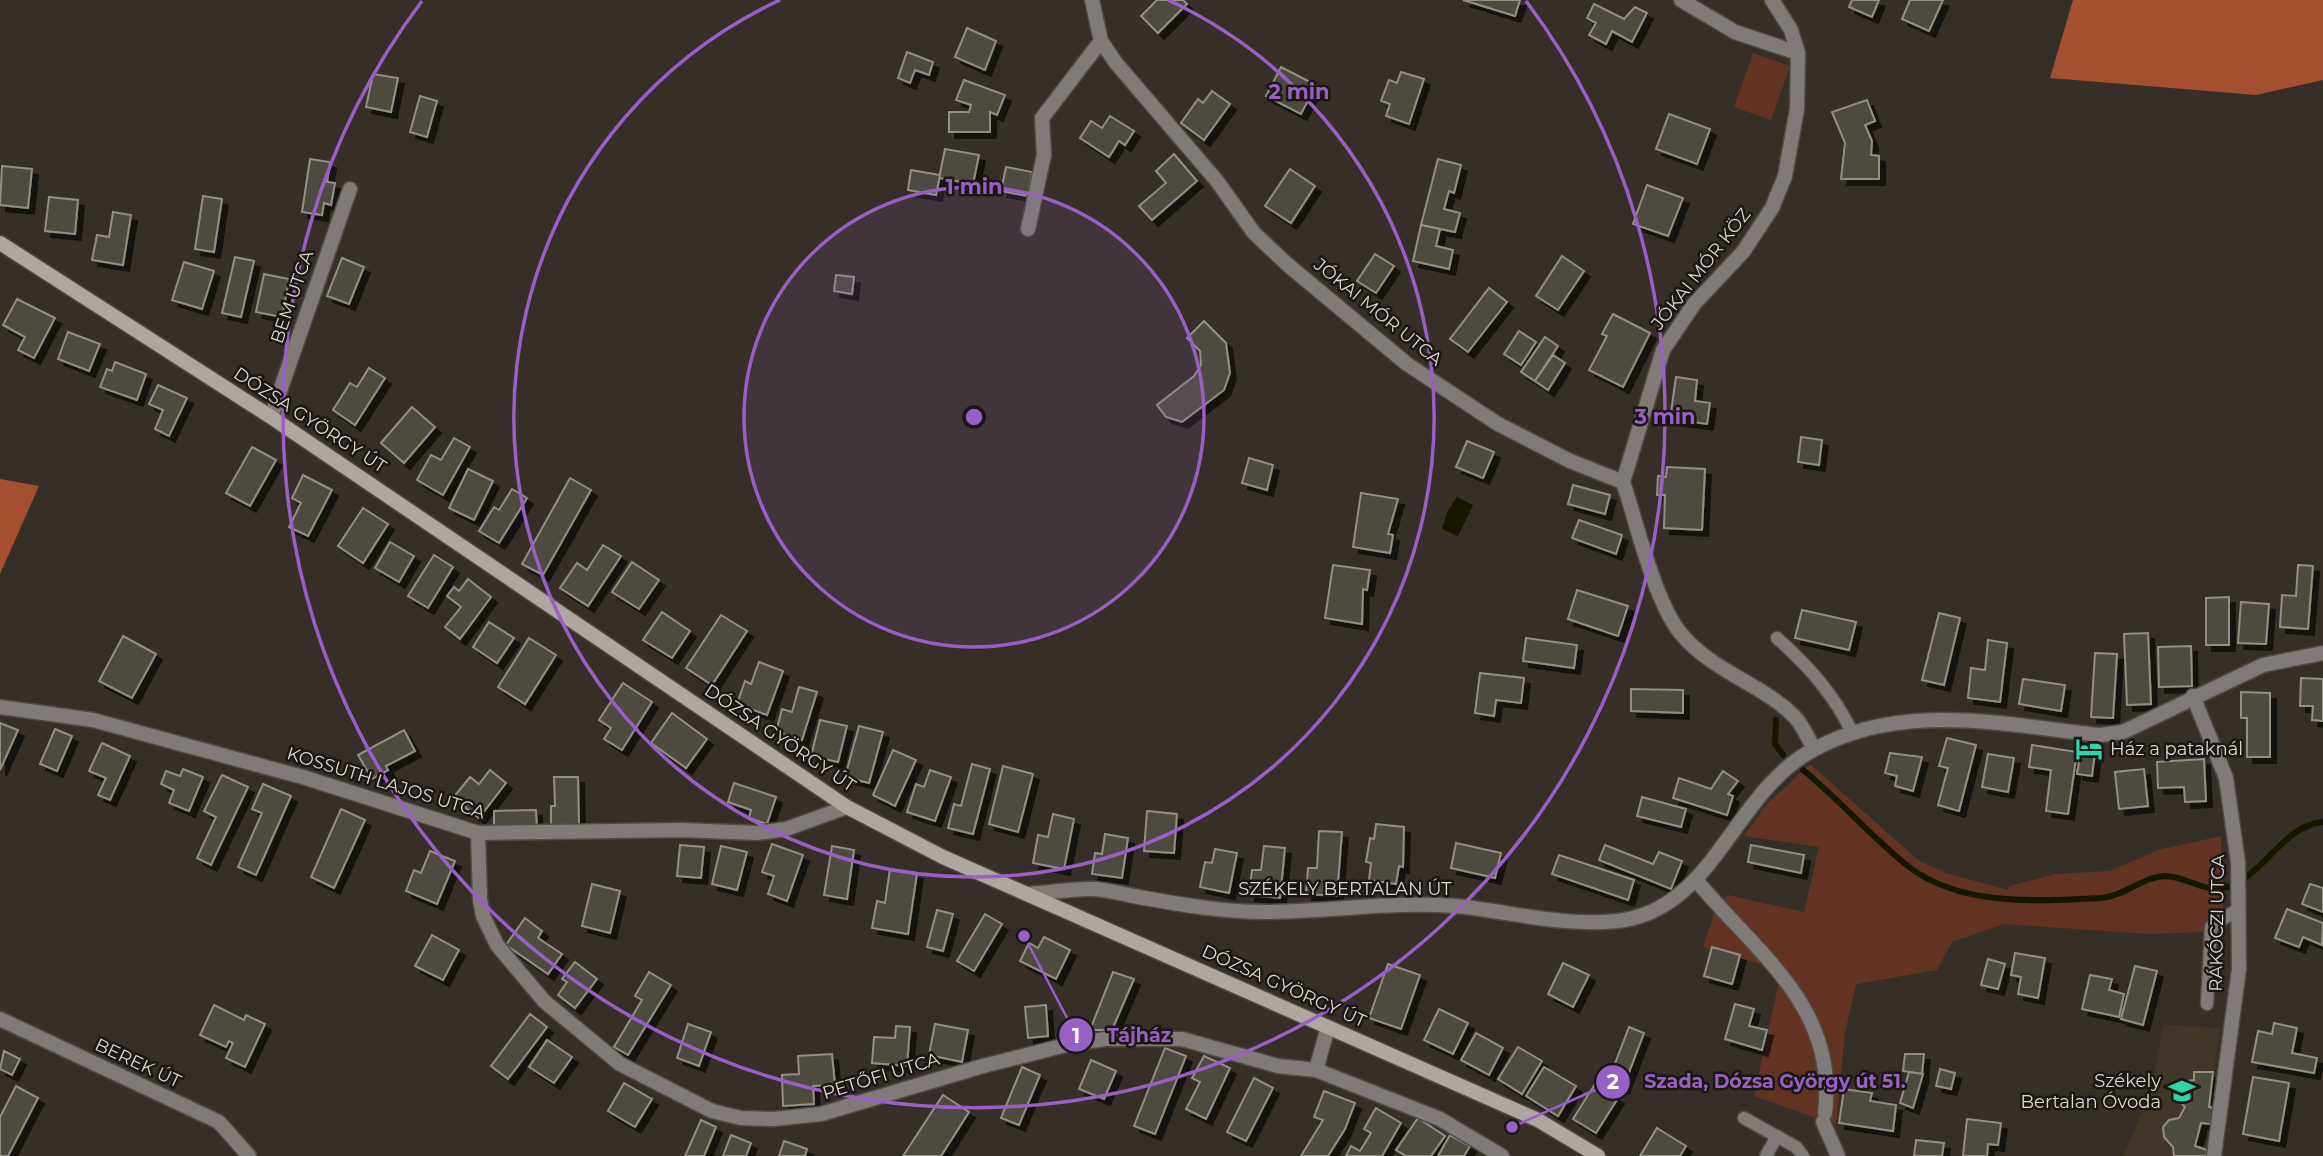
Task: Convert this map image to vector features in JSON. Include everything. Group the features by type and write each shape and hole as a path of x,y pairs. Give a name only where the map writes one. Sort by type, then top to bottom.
{"main road":[{"name":"DÓZSA GYÖRGY ÚT","path":"0,243 271,417 848,807 943,857 1538,1120 1598,1156"}],"street":[{"name":"JÓKAI MÓR UTCA","path":"1092,0 1101,41 1116,63 1217,181 1254,233 1288,265 1407,364 1498,424 1570,461 1623,482"},
{"path":"1681,0 1735,32 1798,53"},
{"name":"JÓKAI MÓR KÖZ","path":"1623,482 1663,350 1694,304 1743,252 1772,208 1785,176 1797,109 1798,53 1791,30 1772,0"},
{"path":"1028,229 1044,155 1042,118 1101,41"},
{"name":"BEM UTCA","path":"271,417 350,189"},
{"path":"1623,482 1664,603 1682,635 1718,668 1780,704 1797,719 1814,749"},
{"name":"SZÉKELY BERTALAN ÚT","path":"1029,894 1093,889 1164,902 1262,912 1411,904 1578,922 1616,921 1652,912 1670,903 1696,880 1762,790 1778,773 1814,749 1853,734 1912,719 1947,718 2100,735 2123,732 2145,724 2193,696 2263,665 2323,653"},
{"name":"RÁKÓCZI UTCA","path":"2193,696 2226,778 2238,862 2239,969 2214,1156"},
{"name":"KOSSUTH LAJOS UTCA","path":"0,707 93,720 306,778 478,833 757,833 804,824 848,807"},
{"name":"PETŐFI UTCA","path":"478,833 480,898 483,916 496,945 544,1001 620,1064 712,1111 741,1118 774,1119 821,1114 983,1066 1070,1044 1105,1040 1182,1039 1278,1066 1316,1070"},
{"path":"1696,880 1774,963 1793,988 1807,1015 1826,1066 1828,1084 1824,1118 1838,1156"},
{"name":"BEREK ÚT","path":"0,1019 219,1122 249,1156"},
{"path":"1328,1027 1316,1070 1440,1119 1502,1156"}],"lane":[{"path":"1777,638 1811,668 1834,697 1853,734"},
{"path":"2207,1004 2211,927 2238,905"},
{"path":"1744,1118 1796,1147 1803,1156"},
{"path":"1766,1156 1777,1136"}],"shaded area":[{"path":"2073,0 2323,0 2323,80 2256,95 2050,78"},
{"path":"1753,53 1790,66 1771,120 1734,107"},
{"path":"0,479 39,486 0,574"},
{"path":"1457,497 1473,505 1458,536 1442,529 1447,512"},
{"path":"1810,764 1918,860 1946,873 2008,890 2009,886 2056,874 2110,871 2158,850 2221,836 2224,931 2150,934 2004,924 1952,942 1937,970 1856,984 1845,1033 1836,1125 1754,1096 1779,981 1770,967 1703,947 1714,914 1728,895 1804,912 1819,847 1744,836 1765,806"},
{"name":"Székely Bertalan Óvoda","path":"2163,1025 2220,1028 2209,1107 2214,1108 2211,1124 2201,1123 2195,1146 2207,1150 2206,1156 2123,1156 2151,1092"}],"building":[{"path":"1157,0 1183,0 1187,4 1158,33 1141,16"},
{"path":"1463,0 1520,0 1515,16"},
{"path":"1852,0 1879,0 1872,17 1849,7"},
{"path":"1910,0 1943,0 1929,31 1902,19"},
{"path":"1594,4 1624,19 1635,7 1647,13 1632,42 1612,31 1606,44 1589,35 1596,23 1587,18"},
{"path":"967,28 996,41 985,70 955,57"},
{"path":"907,52 933,62 929,75 915,70 910,83 898,78"},
{"path":"1281,67 1316,85 1301,114 1266,96"},
{"path":"1401,72 1424,79 1409,124 1386,116 1390,104 1381,101 1389,80 1397,83"},
{"path":"373,74 398,78 391,112 366,107"},
{"path":"964,80 1005,95 997,115 990,112 990,132 949,132 949,112 969,112 971,105 956,100"},
{"path":"1212,91 1230,104 1204,140 1181,123 1198,99 1203,103"},
{"path":"420,96 437,101 427,137 410,132"},
{"path":"1867,100 1875,121 1865,125 1872,141 1871,155 1879,156 1879,179 1841,179 1845,143 1832,112"},
{"path":"1669,114 1710,129 1697,164 1656,149"},
{"path":"1110,116 1134,131 1125,145 1119,141 1109,157 1080,138 1091,121 1102,128"},
{"path":"945,149 979,155 973,184 939,178"},
{"path":"1174,154 1197,181 1152,220 1139,206 1166,183 1156,171"},
{"path":"310,159 330,162 327,182 335,183 331,205 324,203 322,215 302,212"},
{"path":"1438,159 1461,165 1454,193 1449,191 1444,209 1460,213 1455,232 1421,225"},
{"path":"2,166 32,169 28,208 0,205"},
{"path":"1006,167 1032,172 1028,196 1001,191"},
{"path":"1290,169 1315,186 1291,223 1265,206"},
{"path":"911,170 940,175 936,195 908,190"},
{"path":"1647,185 1683,198 1668,236 1633,224"},
{"path":"203,196 222,199 214,252 195,249"},
{"path":"49,197 78,200 75,234 45,231"},
{"path":"113,212 131,215 123,265 92,260 97,235 109,237"},
{"path":"1421,225 1440,229 1436,246 1453,250 1449,269 1413,261"},
{"path":"1375,254 1394,266 1376,293 1357,281"},
{"path":"1562,256 1584,271 1558,310 1536,296"},
{"path":"235,257 254,261 241,317 222,313"},
{"path":"342,258 364,267 349,304 327,296"},
{"path":"184,262 214,271 202,309 172,300"},
{"path":"264,274 289,279 282,317 256,312"},
{"path":"836,275 854,277 852,294 834,291"},
{"path":"1489,288 1507,302 1468,352 1450,339"},
{"path":"17,299 55,318 34,358 18,350 25,337 3,325"},
{"path":"1613,314 1650,333 1623,387 1589,370 1607,336 1602,334"},
{"path":"1204,321 1226,343 1230,373 1224,390 1182,422 1166,417 1157,405 1194,376 1201,365 1200,351 1187,338"},
{"path":"1519,331 1536,342 1521,365 1504,354"},
{"path":"68,332 100,344 89,371 58,359"},
{"path":"1545,337 1558,346 1535,381 1521,372"},
{"path":"1553,355 1565,363 1548,390 1535,381"},
{"path":"115,362 146,374 137,400 100,387 107,369 112,371"},
{"path":"369,368 385,378 355,425 333,410 350,383 357,387"},
{"path":"1676,377 1697,380 1695,401 1710,403 1707,424 1670,419"},
{"path":"158,385 187,398 169,436 155,429 163,410 149,404"},
{"path":"412,407 435,427 404,463 381,443"},
{"path":"1801,437 1822,440 1819,465 1798,462"},
{"path":"454,438 470,447 443,495 417,480 431,455 441,460"},
{"path":"1467,441 1494,452 1483,478 1456,467"},
{"path":"252,447 276,460 250,506 226,493"},
{"path":"1249,458 1273,465 1267,490 1242,483"},
{"path":"1667,467 1705,469 1702,530 1664,528 1665,495 1657,495 1658,476 1666,477"},
{"path":"468,469 493,481 474,520 449,508"},
{"path":"303,475 332,490 308,536 289,527 301,503 292,498"},
{"path":"570,478 591,490 543,575 522,564"},
{"path":"1573,485 1610,495 1605,514 1568,504"},
{"path":"512,489 527,498 499,543 479,531 494,507 499,510"},
{"path":"1361,493 1398,499 1388,534 1393,535 1390,553 1353,547"},
{"path":"363,508 388,524 363,563 338,546"},
{"path":"1579,520 1622,535 1616,554 1572,538"},
{"path":"390,542 414,556 399,582 375,568"},
{"path":"603,545 621,556 588,606 560,588 577,563 587,570"},
{"path":"434,555 453,567 428,608 408,596"},
{"path":"632,562 659,580 639,609 612,592"},
{"path":"1333,565 1370,570 1367,590 1363,589 1362,624 1325,618"},
{"path":"2298,565 2313,566 2308,629 2280,627 2282,595 2296,596"},
{"path":"468,579 491,597 460,639 445,627 461,607 447,596 454,587 459,591"},
{"path":"1577,590 1628,606 1618,636 1568,619"},
{"path":"2229,597 2229,645 2206,645 2206,598"},
{"path":"2241,602 2269,604 2266,644 2238,643"},
{"path":"1802,610 1856,622 1849,650 1795,638"},
{"path":"662,612 690,631 672,658 643,640"},
{"path":"1939,613 1960,618 1944,685 1922,680"},
{"path":"721,615 747,631 712,685 686,668"},
{"path":"489,622 514,638 497,663 473,647"},
{"path":"2148,633 2151,704 2127,705 2124,634"},
{"path":"123,636 156,654 132,698 99,681"},
{"path":"529,638 556,655 525,704 498,687"},
{"path":"1526,638 1577,645 1574,668 1523,661"},
{"path":"1988,640 2007,643 2000,702 1968,698 1971,668 1985,670"},
{"path":"2191,646 2192,686 2159,687 2158,647"},
{"path":"2095,653 2117,654 2113,718 2091,717"},
{"path":"759,662 783,671 767,715 737,704 745,681 751,684"},
{"path":"1480,673 1524,678 1521,703 1496,700 1494,716 1475,713"},
{"path":"2301,678 2323,679 2323,721 2312,720 2313,706 2300,706"},
{"path":"2023,679 2065,685 2061,711 2019,704"},
{"path":"623,683 652,702 622,750 604,739 611,728 599,720"},
{"path":"799,687 817,692 802,740 776,732 782,709 792,712"},
{"path":"1631,689 1683,690 1683,713 1631,711"},
{"path":"2241,692 2270,693 2270,757 2247,757 2247,718 2241,718"},
{"path":"672,713 707,739 686,768 651,743"},
{"path":"820,720 847,726 838,762 811,756"},
{"path":"0,723 18,730 0,770"},
{"path":"859,726 883,732 869,783 845,777"},
{"path":"55,729 72,736 57,771 40,764"},
{"path":"404,730 415,751 386,766 388,770 372,779 358,755"},
{"path":"1947,738 1976,745 1959,811 1938,805 1948,768 1939,766"},
{"path":"102,743 130,756 110,800 98,795 106,778 89,771"},
{"path":"2032,745 2077,752 2068,814 2046,811 2051,770 2029,767"},
{"path":"893,750 916,760 895,806 873,795"},
{"path":"2081,751 2095,753 2092,776 2077,774"},
{"path":"1890,753 1922,757 1913,791 1895,786 1897,776 1885,773"},
{"path":"1988,754 2014,758 2008,792 1982,787"},
{"path":"2204,759 2206,801 2185,802 2184,787 2158,788 2157,762"},
{"path":"972,764 990,769 973,834 948,828 954,804 961,806"},
{"path":"1003,766 1033,774 1018,832 989,824"},
{"path":"183,769 203,777 189,811 169,803 174,790 161,784 166,771 180,776"},
{"path":"2144,769 2148,806 2119,809 2115,772"},
{"path":"490,770 506,783 479,818 453,798 470,777 479,784"},
{"path":"930,770 951,777 935,821 907,812 916,784 924,787"},
{"path":"1723,771 1738,781 1728,794 1733,796 1727,815 1673,798 1679,778 1711,789"},
{"path":"222,775 248,787 211,865 197,858 216,817 204,811"},
{"path":"554,777 578,777 579,824 551,825 551,806 555,806"},
{"path":"734,783 776,797 767,824 749,818 751,810 728,802"},
{"path":"263,784 291,796 256,875 238,867 262,813 252,809"},
{"path":"1642,797 1686,809 1681,827 1637,816"},
{"path":"341,809 365,820 334,888 311,877"},
{"path":"536,810 537,828 494,829 494,811"},
{"path":"1147,811 1177,814 1174,853 1144,851"},
{"path":"1053,814 1074,819 1064,869 1033,863 1038,835 1048,837"},
{"path":"1376,824 1404,827 1403,867 1399,866 1396,884 1369,880 1371,863 1366,862 1370,838 1374,839"},
{"path":"1319,831 1342,832 1337,896 1306,894 1308,868 1317,868"},
{"path":"1105,834 1128,838 1122,878 1092,874 1095,853 1102,854"},
{"path":"1456,843 1501,853 1495,878 1451,868"},
{"path":"772,844 803,855 787,901 768,894 774,876 762,872"},
{"path":"680,845 704,847 701,878 677,876"},
{"path":"1605,845 1653,864 1659,852 1682,861 1671,889 1599,860"},
{"path":"1751,845 1804,855 1801,873 1748,862"},
{"path":"721,846 747,852 737,890 712,884"},
{"path":"832,846 854,850 847,899 824,895"},
{"path":"1264,846 1285,848 1280,898 1249,895 1252,870 1261,870"},
{"path":"1215,849 1237,853 1229,893 1200,887 1205,862 1212,863"},
{"path":"430,851 455,861 437,904 406,891 414,870 421,873"},
{"path":"1559,855 1634,880 1628,900 1552,874"},
{"path":"890,869 917,873 908,934 872,928 877,901 885,903"},
{"path":"592,884 620,891 610,933 582,926"},
{"path":"2310,884 2323,888 2323,912 2302,904"},
{"path":"2287,909 2323,923 2322,945 2303,937 2299,947 2275,938"},
{"path":"937,910 953,914 943,951 927,947"},
{"path":"985,914 1002,924 974,971 957,961"},
{"path":"525,918 542,931 538,938 562,954 548,974 506,945"},
{"path":"432,935 459,950 443,980 415,966"},
{"path":"1044,937 1070,950 1056,979 1020,961 1029,943 1038,948"},
{"path":"1712,947 1740,955 1732,984 1704,976"},
{"path":"2015,953 2045,958 2038,998 2018,994 2021,977 2011,975"},
{"path":"1988,959 2005,964 1998,989 1981,985"},
{"path":"575,962 597,979 575,1008 558,995 567,982 562,979"},
{"path":"1563,963 1589,975 1573,1007 1548,994"},
{"path":"1388,964 1420,975 1401,1029 1369,1018"},
{"path":"2135,966 2157,971 2143,1025 2121,1019"},
{"path":"649,972 671,985 628,1055 614,1047 642,1000 635,996"},
{"path":"1113,972 1134,979 1112,1030 1090,1030"},
{"path":"2090,975 2112,979 2109,990 2124,994 2119,1017 2082,1009"},
{"path":"1735,1004 1754,1009 1749,1026 1767,1030 1762,1050 1725,1039"},
{"path":"214,1005 244,1020 246,1015 265,1024 245,1067 226,1058 233,1043 229,1041 226,1047 200,1035"},
{"path":"1046,1005 1048,1036 1028,1038 1025,1007"},
{"path":"1439,1009 1468,1023 1453,1054 1424,1040"},
{"path":"530,1014 547,1027 508,1079 491,1066"},
{"path":"2274,1023 2297,1028 2292,1053 2317,1058 2314,1073 2252,1062 2258,1031 2272,1034"},
{"path":"688,1024 711,1032 699,1066 677,1058"},
{"path":"935,1024 968,1030 962,1062 929,1055"},
{"path":"896,1026 910,1027 907,1066 872,1063 874,1037 895,1038"},
{"path":"1629,1027 1644,1033 1623,1088 1608,1082"},
{"path":"1476,1033 1503,1048 1489,1075 1461,1060"},
{"path":"547,1040 572,1057 554,1083 529,1067"},
{"path":"1518,1047 1542,1061 1522,1094 1498,1079"},
{"path":"1165,1048 1186,1056 1155,1134 1134,1126"},
{"path":"4,1051 20,1059 12,1075 0,1069"},
{"path":"832,1054 835,1085 813,1086 814,1104 783,1106 782,1075 799,1074 798,1056"},
{"path":"1905,1054 1924,1054 1922,1074 1903,1071"},
{"path":"1204,1056 1230,1068 1206,1119 1186,1109 1200,1082 1192,1078"},
{"path":"1091,1060 1116,1071 1104,1099 1079,1089"},
{"path":"1022,1067 1040,1075 1019,1125 1001,1118"},
{"path":"1544,1067 1576,1086 1558,1116 1526,1096"},
{"path":"1940,1069 1955,1073 1951,1089 1936,1086"},
{"path":"1909,1072 1923,1074 1913,1108 1900,1103"},
{"path":"2194,1072 2213,1072 2209,1107 2214,1108 2211,1124 2201,1123 2195,1146 2207,1150 2206,1156 2174,1156 2173,1147 2164,1137 2163,1127 2169,1120 2179,1118 2185,1107 2177,1099 2175,1089 2179,1082 2194,1080"},
{"path":"2253,1077 2289,1083 2279,1141 2243,1134"},
{"path":"1254,1078 1273,1088 1246,1141 1227,1132"},
{"path":"624,1083 652,1099 635,1127 608,1111"},
{"path":"1595,1084 1618,1098 1596,1133 1573,1119"},
{"path":"16,1086 38,1098 8,1156 0,1156 0,1117"},
{"path":"1844,1089 1872,1093 1870,1101 1896,1105 1893,1131 1839,1123"},
{"path":"1324,1091 1355,1103 1345,1129 1328,1156 1301,1156 1323,1120 1314,1117"},
{"path":"943,1095 969,1112 941,1156 903,1156"},
{"path":"1376,1108 1401,1123 1382,1156 1346,1156 1351,1146 1360,1151 1371,1133 1364,1129"},
{"path":"1418,1118 1445,1136 1431,1156 1406,1156 1396,1150"},
{"path":"1967,1119 2001,1123 1998,1145 1988,1144 1987,1156 1963,1156"},
{"path":"701,1120 716,1127 704,1156 685,1156"},
{"path":"1657,1128 1686,1146 1680,1156 1640,1156"},
{"path":"731,1135 751,1143 746,1156 723,1156"},
{"path":"1450,1135 1470,1146 1464,1156 1438,1156"},
{"path":"1916,1140 1944,1143 1942,1156 1914,1156"},
{"path":"784,1141 807,1149 805,1156 779,1156"}],"waterway":[{"path":"1776,720 1775,744 1783,755"},
{"path":"1803,770 1909,867 1952,889 2001,899 2108,897 2148,880 2165,876 2219,889 2240,881 2296,832 2323,822"}],"place":[{"name":"Ház a pataknál","path":"2089,749"},
{"name":"Tájház","path":"1024,936"},
{"name":"Székely Bertalan Óvoda","path":"2182,1091"},
{"name":"Szada, Dózsa György út 51.","path":"1512,1127"}]}
